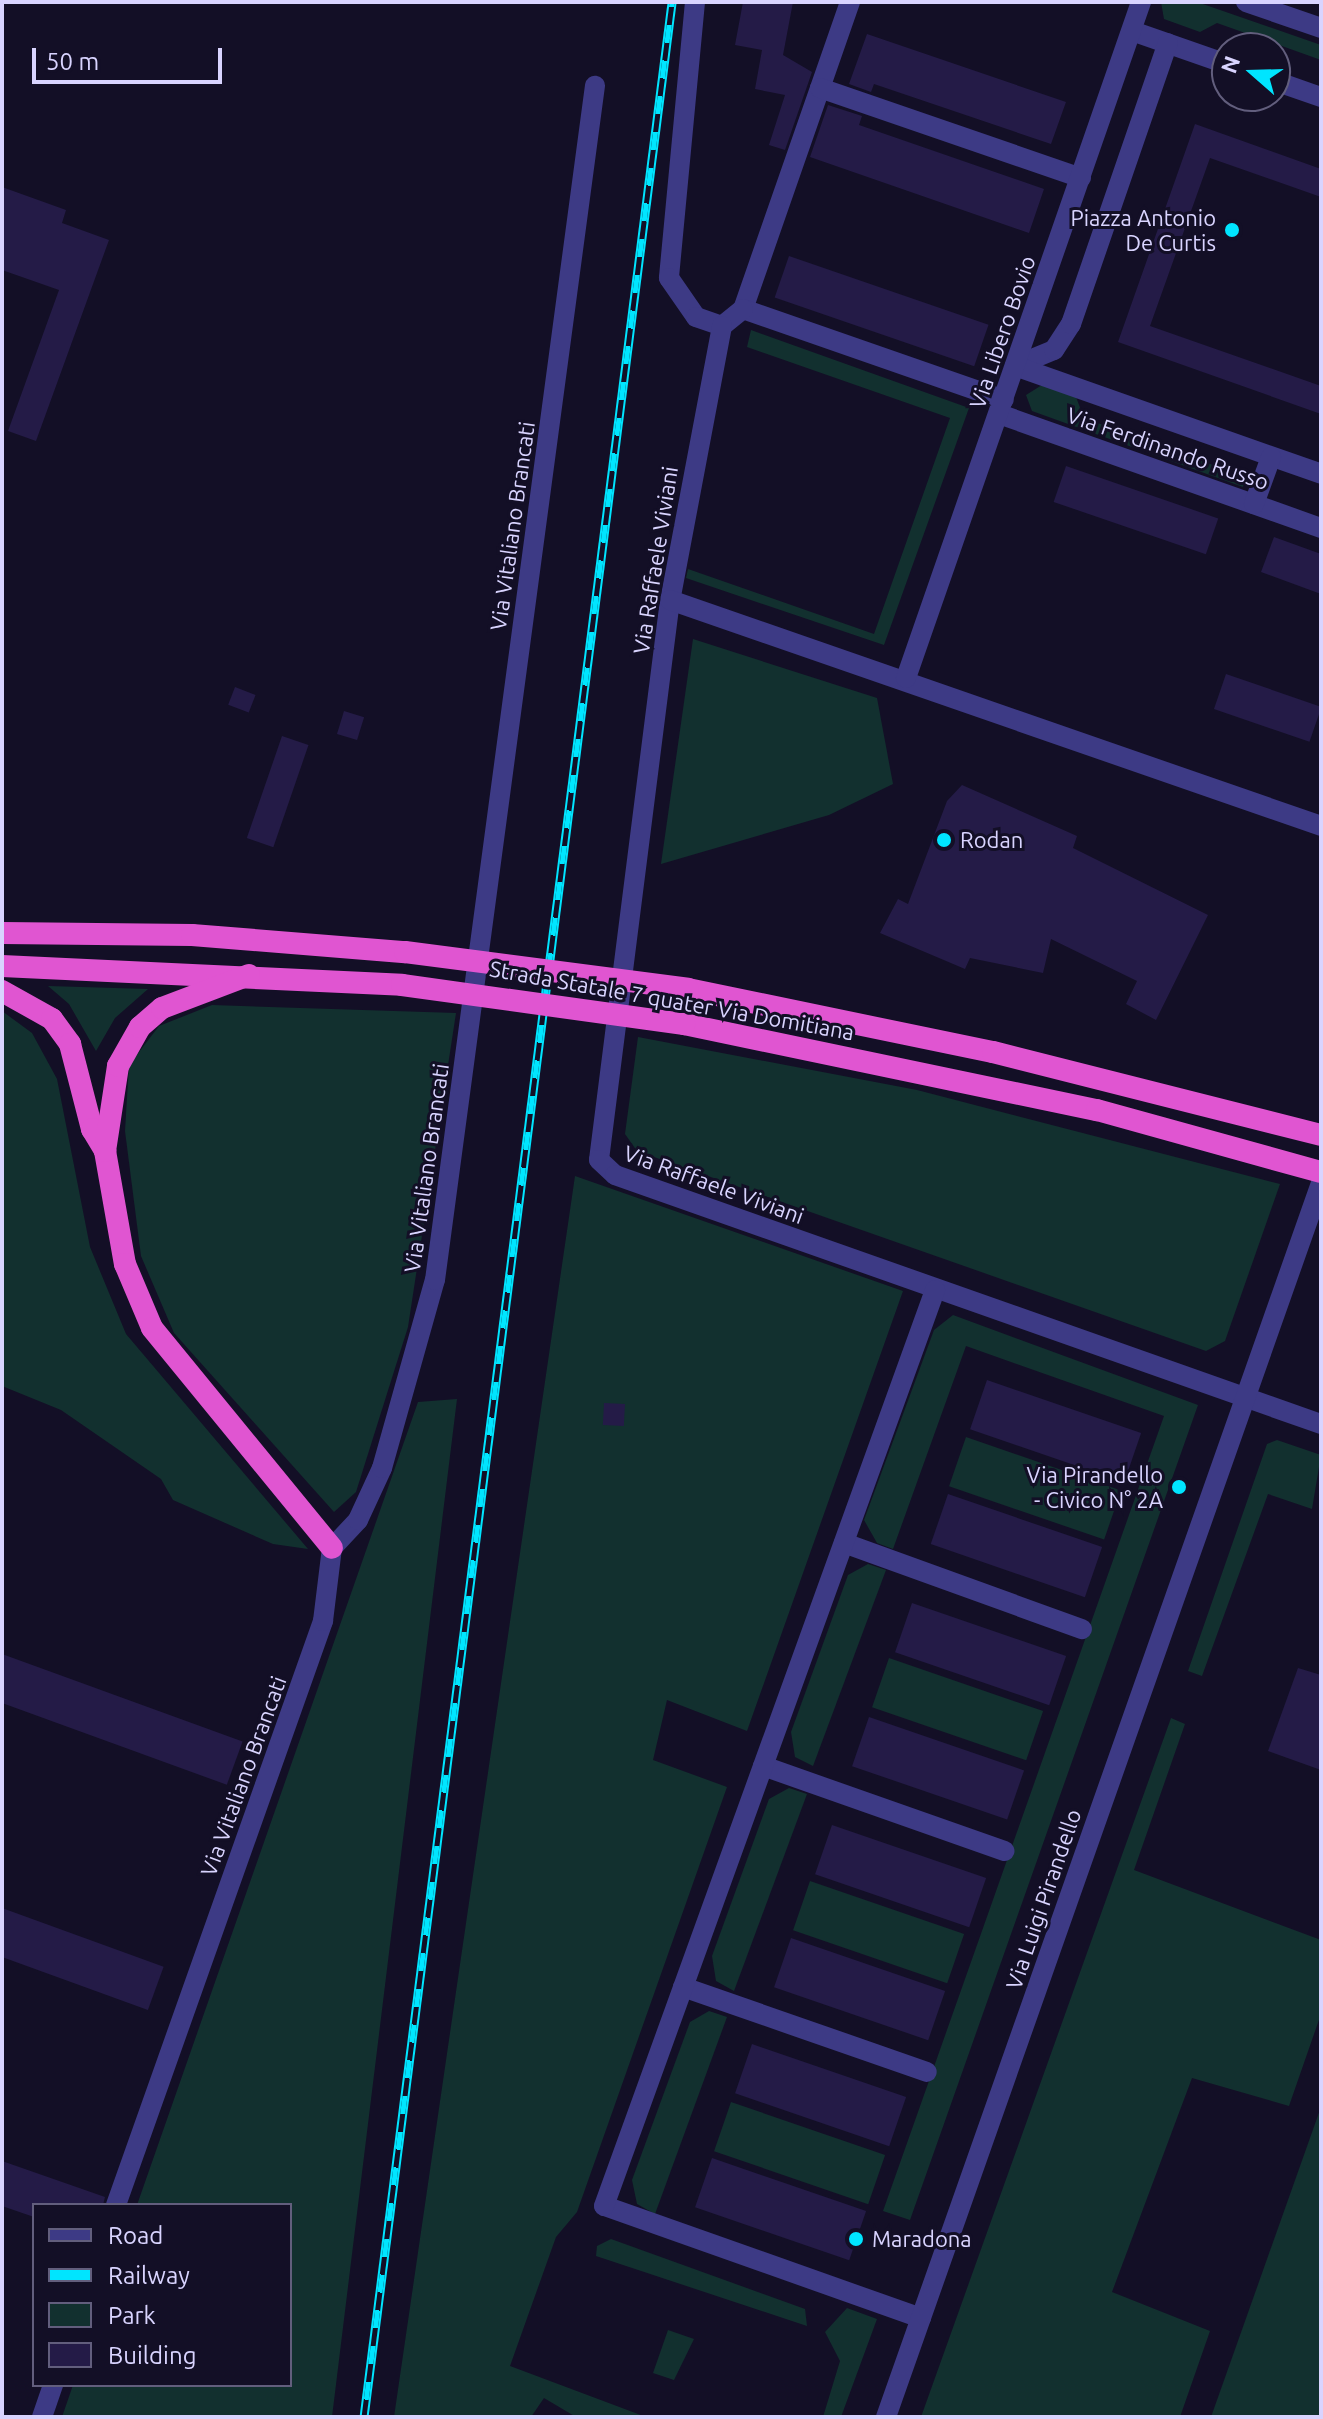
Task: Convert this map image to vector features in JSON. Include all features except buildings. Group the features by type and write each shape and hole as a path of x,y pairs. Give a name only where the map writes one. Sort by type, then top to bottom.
{"highway":[{"name":"Strada Statale 7 quater Via Domitiana","path":"2,933 192,935 405,952 688,989 1260,1116 1321,1135"},
{"name":"Strada Statale 7 quater Via Domitiana","path":"2,966 252,974 402,985 684,1024 1066,1103 1321,1172"},
{"path":"105,1151 118,1066 140,1027 162,1008 252,974"},
{"path":"2,991 63,1030 105,1151 125,1264 152,1328 332,1548"}],"street":[{"path":"695,2 669,278 696,317 722,326 743,309 850,2"},
{"name":"Via Libero Bovio","path":"906,678 1141,2"},
{"path":"1246,2 1321,28"},
{"path":"1132,31 1211,58"},
{"path":"1015,366 1054,350 1071,324 1168,43"},
{"name":"Via Vitaliano Brancati","path":"117,2203 323,1621 332,1548 358,1520 377,1482 437,1267 595,86"},
{"path":"1291,87 1321,97"},
{"path":"820,88 1081,178"},
{"name":"Via Ferdinando Russo","path":"743,309 1321,528"},
{"name":"Via Raffaele Viviani","path":"722,326 670,600 599,1160 615,1175 1321,1424"},
{"name":"Via Ferdinando Russo","path":"1015,366 1321,474"},
{"path":"1254,504 1271,457"},
{"path":"670,600 906,678 1321,826"},
{"name":"Via Luigi Pirandello","path":"886,2417 1321,1183"},
{"path":"921,2318 604,2206 935,1290"},
{"path":"844,1543 1082,1629"},
{"path":"763,1766 1004,1851"},
{"path":"683,1987 927,2072"},
{"path":"42,2417 52,2387"}],"green space":[{"path":"1161,2 1197,2 1284,32 1242,32 1217,23 1200,32 1164,19"},
{"path":"1291,35 1321,45 1321,60 1291,49"},
{"path":"751,330 969,408 884,645 686,578 688,569 874,634 950,418 747,347"},
{"path":"1042,385 1076,397 1084,418 1246,477 1243,487 1032,411 1026,395"},
{"path":"693,639 877,698 893,784 829,815 661,864"},
{"path":"48,986 148,989 115,1018 96,1051 69,1004"},
{"path":"212,1005 456,1013 408,1327 356,1492 334,1512 174,1333 141,1256 125,1131 129,1065 159,1026"},
{"path":"2,1011 32,1033 57,1079 90,1247 126,1334 308,1549 273,1544 173,1500 161,1479 61,1410 2,1386"},
{"path":"638,1037 917,1090 1280,1184 1225,1341 1206,1351 637,1151 625,1134"},
{"path":"575,1176 903,1291 747,1731 667,1700 653,1760 727,1787 577,2212 556,2237 510,2366 646,2417 576,2417 544,2398 531,2417 394,2417"},
{"path":"953,1315 1198,1405 910,2220 883,2211 1164,1416 966,1346 893,1549 877,1543 864,1520 934,1330"},
{"path":"457,1399 332,2417 62,2417 72,2387 292,2387 292,2203 138,2203 418,1402"},
{"path":"966,1437 1121,1490 1104,1540 949,1486"},
{"path":"1277,1440 1321,1455 1312,1509 1268,1494 1202,1676 1188,1671 1267,1444"},
{"path":"868,1564 886,1570 813,1766 795,1757 791,1732 848,1575"},
{"path":"889,1658 1043,1711 1026,1760 872,1707"},
{"path":"1171,1718 1185,1724 1134,1870 1321,1940 1321,2014 1289,2106 1192,2078 1112,2292 1210,2331 1180,2417 921,2417"},
{"path":"789,1788 807,1794 734,1991 716,1981 712,1956 769,1799"},
{"path":"810,1881 964,1934 947,1983 793,1930"},
{"path":"709,2011 727,2017 655,2214 637,2204 632,2180 690,2022"},
{"path":"731,2102 885,2155 868,2204 714,2151"},
{"path":"1321,2107 1321,2417 1211,2417"},
{"path":"611,2239 805,2309 807,2326 596,2256 597,2246"},
{"path":"847,2308 877,2319 841,2417 823,2417 840,2361 825,2332"},
{"path":"668,2330 694,2339 674,2380 653,2373"}],"railway":[{"path":"364,2417 672,2"}],"place":[{"name":"Piazza Antonio De Curtis","path":"1232,230"},
{"name":"Rodan","path":"944,840"},
{"name":"Via Pirandello - Civico N° 2A","path":"1179,1487"},
{"name":"Maradona","path":"856,2239"}]}
